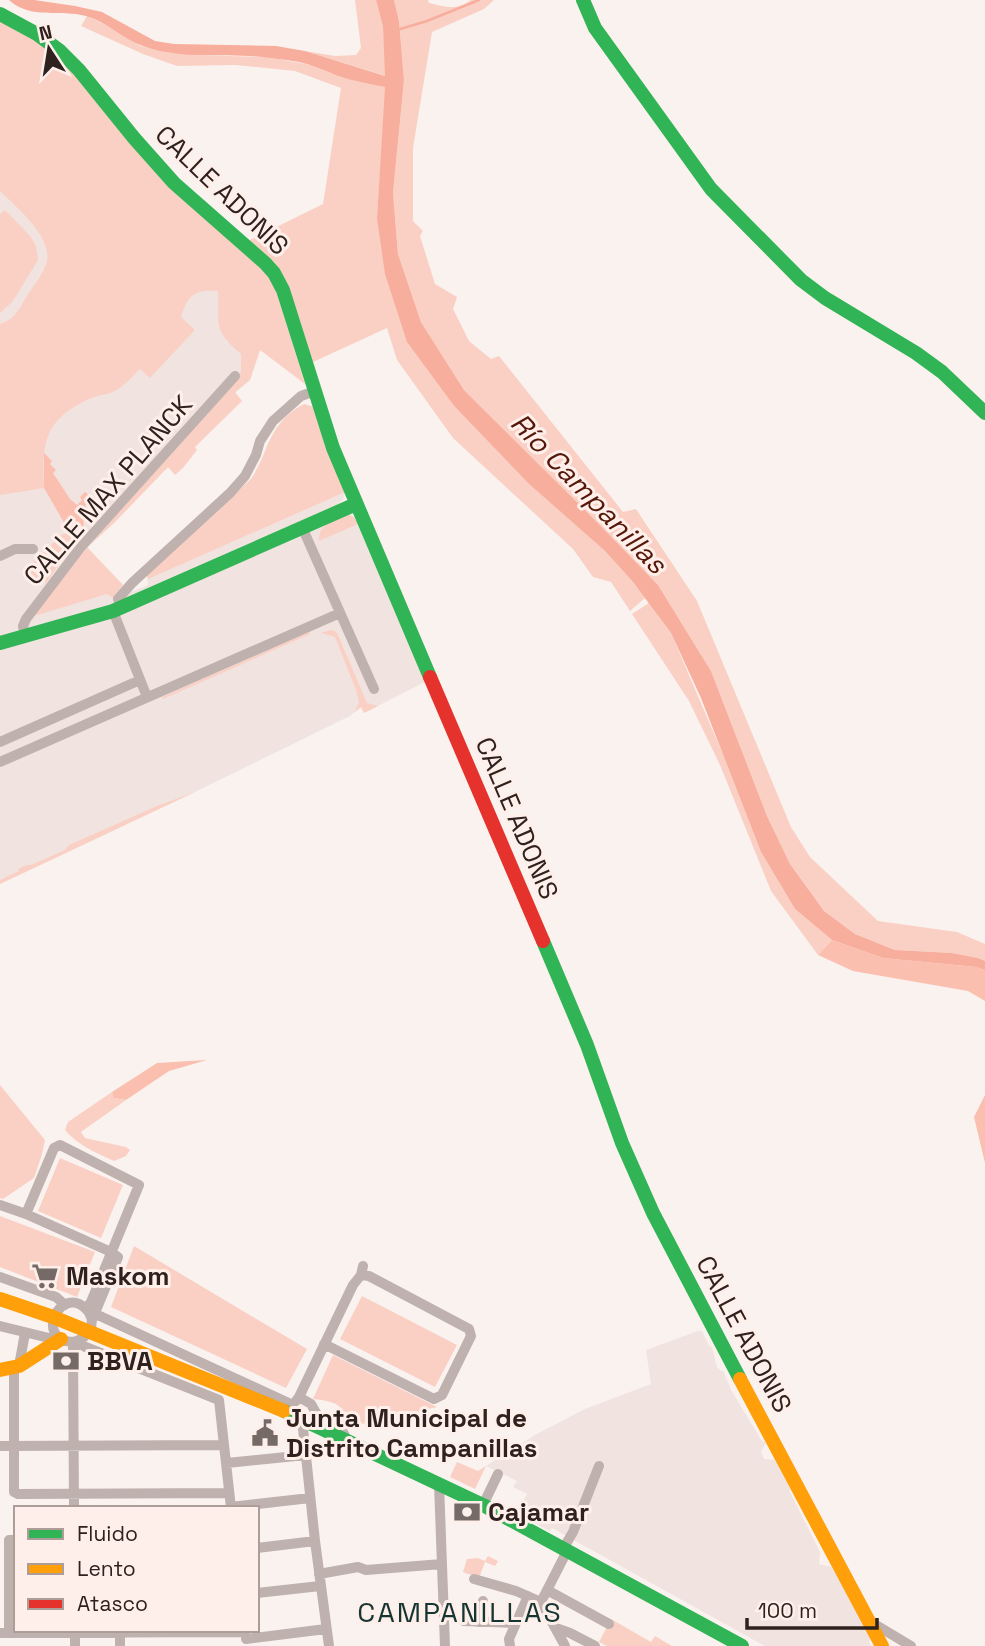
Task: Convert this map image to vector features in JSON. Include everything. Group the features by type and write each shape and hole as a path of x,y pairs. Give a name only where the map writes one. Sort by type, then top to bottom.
{"main road":[{"path":"583,0 595,28 711,189 801,280 825,298 916,353 942,372 985,413"},
{"name":"CALLE ADONIS","path":"0,14 37,34 60,51 174,183 274,273 283,290 333,448 587,1045 622,1143 653,1213 696,1298 882,1646"},
{"path":"0,643 117,609 356,504"},
{"path":"0,1299 54,1317 240,1392 296,1408 348,1440 483,1505 717,1639 743,1646"},
{"path":"11,1368 64,1342"}],"street":[{"name":"CALLE MAX PLANCK","path":"25,636 23,626 26,620 80,548 235,376"},
{"path":"147,697 117,609 118,599 245,476 260,441 273,421 301,396 315,391"},
{"path":"302,527 374,689"},
{"path":"0,556 15,550 33,549"},
{"path":"0,762 340,612"},
{"path":"0,742 140,680"},
{"path":"26,1214 54,1148 60,1145 139,1185 111,1252"},
{"path":"0,1205 26,1214 118,1257 97,1308 88,1312"},
{"path":"324,1344 434,1399 442,1395 471,1336 469,1329 362,1271 324,1344 296,1408 306,1455 329,1646"},
{"path":"0,1277 56,1297 65,1304"},
{"path":"74,1506 73,1446 64,1342 54,1329 54,1317 65,1304 77,1304 88,1312 296,1408 311,1405 322,1418 341,1428 348,1440"},
{"path":"64,1342 80,1341 89,1332 91,1326 88,1312"},
{"path":"0,1326 64,1342 219,1400 231,1506"},
{"path":"25,1333 11,1368 14,1492 229,1493"},
{"path":"0,1446 225,1445"},
{"path":"227,1463 306,1455"},
{"path":"541,1602 599,1466"},
{"path":"483,1505 498,1474"},
{"path":"439,1483 445,1646"},
{"path":"247,1506 310,1498"},
{"path":"14,1540 9,1540 4,1633 75,1632 246,1637 327,1629"},
{"path":"259,1548 315,1541"},
{"path":"319,1574 358,1567 373,1570 442,1564"},
{"path":"474,1579 516,1591 541,1602 565,1646"},
{"path":"259,1593 320,1586"},
{"path":"547,1590 609,1624"},
{"path":"510,1646 509,1639 528,1596"},
{"path":"479,1622 483,1601"},
{"path":"464,1621 516,1623"},
{"path":"871,1622 911,1646"},
{"path":"556,1628 595,1646"},
{"path":"75,1632 75,1646"},
{"path":"120,1633 120,1646"}],"shaded area":[{"path":"9,0 34,0 102,12 155,41 174,44 276,46 305,51 385,76 383,27 376,0 394,0 399,21 404,80 393,193 398,254 421,322 464,390 658,585 711,671 767,816 790,864 824,911 855,934 895,950 952,953 978,958 985,961 985,970 883,958 832,940 795,909 761,852 701,698 671,633 633,582 605,551 529,484 455,407 407,342 385,274 377,218 385,87 344,78 308,64 292,61 255,56 190,55 159,51 136,43 86,16 36,12"},
{"path":"355,0 376,0 383,27 386,76 305,51 335,56 356,55 361,48"},
{"path":"394,0 428,0 429,3 451,7 461,6 471,0 494,0 484,9 432,32 413,148 413,221 423,231 420,236 435,284 457,297 453,309 469,341 491,359 499,356 623,512 636,509 697,601 791,827 810,857 878,921 957,932 985,944 985,961 952,953 895,950 855,934 824,911 790,864 767,816 711,671 658,585 464,390 421,322 398,254 393,193 404,80 399,21"},
{"path":"87,16 141,46 166,52 267,57 311,65 338,76 386,87 377,218 455,407 529,484 605,551 645,598 630,611 611,582 593,577 573,549 453,438 397,360 387,328 313,362 282,276 248,241 323,204 341,88 295,71 236,65 177,66 81,26"},
{"path":"0,20 44,47 260,349 250,380 87,548 128,593 148,585 147,575 251,479 260,466 276,428 304,404 345,492 343,500 337,505 342,515 354,517 427,681 364,713 361,707 350,716 195,792 0,884"},
{"path":"0,21 26,35 65,64 271,274 305,384 260,350 250,380 235,392 242,401 195,447 197,450 183,468 175,475 168,467 87,547 123,585 113,598 107,594 34,616 80,553 241,372 241,354 226,339 219,327 218,291 203,291 193,295 186,303 181,317 194,331 150,378 140,369 118,389 74,407 54,424 45,445 44,488 0,495 0,324 14,316 20,308 44,270 47,251 39,232 0,191"},
{"path":"5,210 31,237 36,246 38,260 13,301 0,313 0,214"},
{"path":"304,404 314,407 345,492 148,579 147,575 251,479 277,428 292,411"},
{"path":"44,453 52,461 50,464 56,470 53,473 70,499 77,505 85,492 89,495 84,514 84,533 80,529 70,533 44,488"},
{"path":"348,514 354,517 358,524 319,541 324,527"},
{"path":"80,529 84,533 82,540 78,545 72,546 46,583 24,572 61,535"},
{"path":"649,603 671,633 761,852 795,909 832,940 818,955 771,891 720,765 689,701 632,614"},
{"path":"330,630 338,635 367,703 378,706 364,713 361,707 355,712 359,702 356,690 335,637 321,633"},
{"path":"309,632 310,634 163,699 162,697"},
{"path":"195,792 0,884 0,880 19,871 18,869 157,806"},
{"path":"832,940 883,958 985,970 985,1001 968,991 853,971 818,955"},
{"path":"207,1060 169,1071 126,1100 113,1098 112,1092 157,1063"},
{"path":"0,1085 45,1140 34,1178 3,1199 0,1198"},
{"path":"112,1092 113,1098 126,1100 81,1132 85,1138 130,1150 126,1156 114,1161 81,1144 65,1130 68,1122"},
{"path":"985,1095 985,1163 974,1117"},
{"path":"60,1158 123,1185 101,1238 38,1211"},
{"path":"0,1216 95,1252 77,1297 0,1267"},
{"path":"134,1246 307,1349 286,1388 111,1307"},
{"path":"362,1296 457,1345 435,1387 340,1339"},
{"path":"702,1331 712,1347 717,1367 723,1370 731,1390 762,1441 765,1441 761,1451 764,1459 775,1460 820,1552 819,1564 832,1567 871,1636 871,1646 765,1646 552,1528 550,1531 516,1514 527,1494 513,1487 517,1481 486,1466 535,1435 585,1409 651,1384 646,1350"},
{"path":"333,1355 437,1407 353,1426 338,1405 313,1399"},
{"path":"457,1462 478,1471 486,1466 475,1489 450,1477"},
{"path":"488,1556 498,1561 495,1566 485,1562 479,1578 463,1572 467,1559 478,1558 485,1561"},
{"path":"611,1619 651,1642 655,1636 672,1646 607,1646 599,1642"}],"waterway":[{"path":"397,30 479,0"}],"traffic: fast":[{"path":"583,0 595,28 711,189 801,280 825,298 916,353 942,372 985,413"},
{"path":"0,14 37,34 60,51 174,183 274,273 283,290 333,448 430,677"},
{"path":"0,643 113,611 356,504"},
{"path":"543,941 587,1045 622,1143 653,1213 740,1379"},
{"path":"284,1411 483,1505 742,1646"}],"traffic: slow":[{"path":"0,1299 53,1317 284,1411"},
{"path":"0,1370 19,1366 61,1339"},
{"path":"740,1379 882,1646"}],"traffic: jam":[{"path":"430,677 543,941"}],"place":[{"name":"Maskom","path":"45,1276"},
{"name":"BBVA","path":"66,1361"},
{"name":"Junta Municipal de Distrito Campanillas","path":"265,1433"},
{"name":"Cajamar","path":"467,1512"}],"district":[{"name":"CAMPANILLAS","path":"460,1612"}],"water label":[{"name":"Río Campanillas","path":"589,493"}]}
